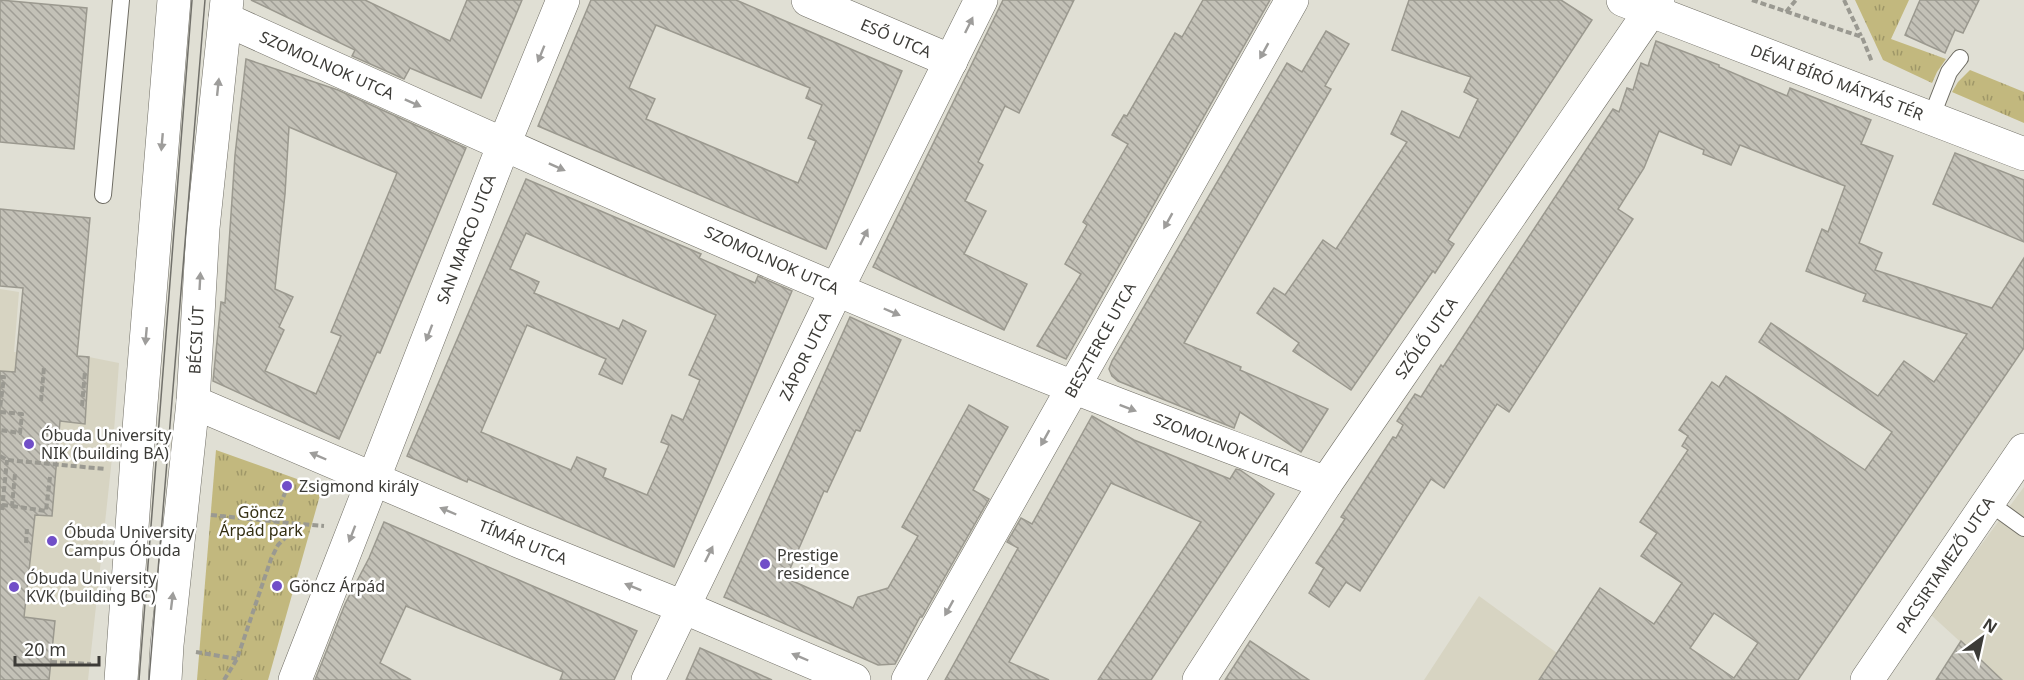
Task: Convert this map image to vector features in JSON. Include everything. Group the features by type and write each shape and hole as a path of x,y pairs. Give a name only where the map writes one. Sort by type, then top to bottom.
{"street":[{"path":"121,680 174,0"},
{"name":"SAN MARCO UTCA","path":"372,479 563,0"},
{"name":"ESŐ UTCA","path":"808,0 951,61"},
{"name":"ZÁPOR UTCA","path":"648,680 837,289 981,0"},
{"name":"BESZTERCE UTCA","path":"908,680 1292,0"},
{"name":"DÉVAI BÍRÓ MÁTYÁS TÉR","path":"1644,4 2024,154"},
{"name":"SZŐLŐ UTCA","path":"1199,680 1326,483 1644,4"},
{"name":"SZOMOLNOK UTCA","path":"226,9 504,144 837,289 1074,387 1326,483"},
{"name":"BÉCSI ÚT","path":"165,680 193,402 203,228 226,9"},
{"name":"TÍMÁR UTCA","path":"193,402 521,542 683,607 854,680"},
{"name":"PACSIRTAMEZŐ UTCA","path":"1868,680 2024,450"},
{"path":"295,680 372,479"}],"lane":[{"path":"103,195 121,0"},
{"path":"1931,118 1949,72 1960,58"},
{"path":"1988,502 2024,528"}],"path":[{"path":"1752,0 1862,37"},
{"path":"1786,12 1796,0"},
{"path":"1844,0 1875,68"},
{"path":"41,401 44,367"},
{"path":"82,406 85,371"},
{"path":"0,377 4,377 0,410 22,414 20,433 0,430"},
{"path":"0,456 7,459 56,465 81,465"},
{"path":"7,459 2,508 12,506 46,511 50,477"},
{"path":"12,506 15,474"},
{"path":"273,522 285,493"},
{"path":"204,514 353,530"},
{"path":"224,680 237,659 271,559 278,545 299,524"},
{"path":"26,543 27,529"},
{"path":"193,651 237,659"},
{"path":"51,662 74,663"}],"shaded area":[{"name":"Óbuda University Campus Óbuda","path":"0,289 19,292 14,352 89,357 119,363 112,458 88,680 0,680"},
{"path":"2024,487 2024,680 2002,680 1930,614"},
{"path":"1479,596 1557,653 1539,680 1424,680"}],"green space":[{"path":"1855,0 1909,0 1891,39 1946,59 1932,83 1883,60"},
{"path":"1970,70 2024,92 2024,123 1952,92"},
{"name":"Göncz Árpád park","path":"216,450 322,488 268,680 197,680"}],"building":[{"path":"0,0 87,8 74,149 0,142"},
{"path":"251,0 365,0 450,41 467,0 522,0 481,98 410,68 404,79 352,56 355,50"},
{"path":"591,0 736,0 902,71 826,249 538,126","holes":["656,25 810,88 806,98 822,105 808,138 816,141 798,183 646,119 655,99 629,88"]},
{"path":"1003,0 1074,0 1019,113 1005,106 978,162 983,165 965,201 986,211 964,254 1027,284 1004,330 873,267"},
{"path":"1203,0 1270,0 1066,359 1037,346 1081,274 1065,264 1087,225 1083,222 1128,144 1112,135 1124,115 1127,116 1175,33 1182,37"},
{"path":"1409,0 1561,0 1592,20 1448,240 1454,244 1351,390 1293,351 1299,343 1257,313 1274,288 1285,295 1323,240 1336,249 1407,142 1391,134 1402,111 1459,138 1478,99 1464,92 1471,77 1392,50"},
{"path":"1920,0 1979,0 1963,33 1955,30 1945,53 1905,35"},
{"path":"1326,31 1349,44 1325,86 1331,89 1184,343 1241,367 1240,370 1328,409 1301,452 1240,412 1234,428 1118,381 1109,369 1287,63 1302,72"},
{"path":"1656,41 1719,65 1719,67 1787,96 1790,88 1871,120 1861,144 1893,156 1859,243 1882,253 1875,270 1992,308 2024,258 2024,348 1798,680 1539,680 1600,588 1654,624 1682,583 1641,556 1657,533 1640,522 1688,450 1682,446 1688,436 1679,430 1712,382 1719,387 1726,376 1865,470 1892,432 1759,342 1771,323 1878,396 1904,361 1934,382 1967,334 1863,301 1866,294 1806,271 1822,229 1828,232 1845,186 1740,145 1731,165 1703,154 1704,150 1659,131 1644,168 1618,209 1633,219 1509,412 1497,404 1444,488 1431,479 1360,591 1346,582 1329,607 1309,593 1324,568 1316,563 1345,519 1341,517 1393,437 1396,438 1403,425 1397,421 1415,394 1421,397 1441,365 1443,367 1613,109 1619,112 1627,88 1633,90 1641,63 1648,66","holes":["1714,613 1758,643 1734,678 1690,648"]},
{"path":"246,59 338,90 466,148 380,353 377,352 339,439 213,381 221,302 225,303 235,155","holes":["289,127 397,173 331,332 341,336 316,394 265,371 284,330 279,327 293,297 275,289"]},
{"path":"1955,153 2024,180 2024,242 1933,204"},
{"path":"526,179 701,254 699,258 755,283 758,276 792,291 674,567 468,479 467,482 407,456","holes":["526,233 716,315 689,375 700,380 683,420 672,415 661,442 669,445 647,495 603,477 606,469 577,457 571,470 481,432 527,325 606,359 599,374 622,384 646,331 623,320 619,329 534,293 539,282 510,269"]},
{"path":"0,209 90,218 77,356 89,357 85,424 60,421 52,516 35,515 24,617 55,621 49,680 0,680 0,371 15,372 23,288 0,286"},
{"path":"850,317 901,340 860,431 856,430 827,492 824,491 786,578 853,608 858,597 888,588 918,536 902,527 969,405 1008,427 973,490 989,499 895,664 878,665 724,597"},
{"path":"1092,416 1134,440 1230,479 1236,469 1240,470 1274,494 1151,680 1098,680 1201,522 1111,483 1009,662 1049,680 945,680 1018,548 1007,542 1021,518 1032,524"},
{"path":"384,522 637,631 614,680 560,680 563,672 406,606 380,663 411,680 315,680 345,604 369,558"},
{"path":"1250,641 1309,680 1225,680"},
{"path":"1961,641 2002,680 1936,680"},
{"path":"700,648 772,680 686,680"}],"tram line":[{"path":"139,680 192,0"},
{"path":"149,680 205,0"}],"place":[{"name":"Óbuda University NIK (building BA)","path":"29,444"},
{"name":"Zsigmond király","path":"287,486"},
{"name":"Óbuda University Campus Óbuda","path":"52,541"},
{"name":"Prestige residence","path":"765,564"},
{"name":"Göncz Árpád","path":"277,586"},
{"name":"Óbuda University KVK (building BC)","path":"14,587"}]}
